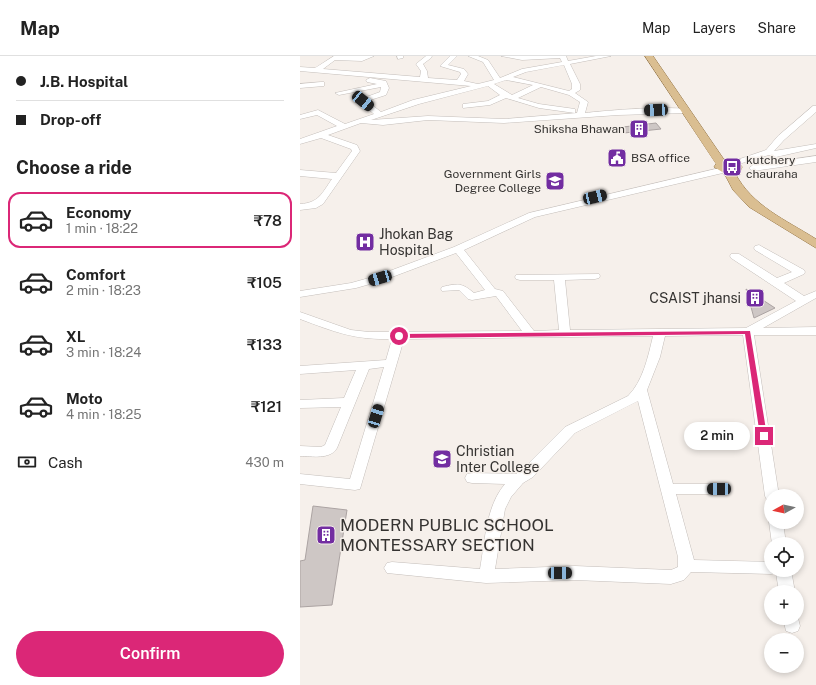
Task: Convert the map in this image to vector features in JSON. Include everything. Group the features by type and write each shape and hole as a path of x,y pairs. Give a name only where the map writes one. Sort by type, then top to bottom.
{"main road":[{"path":"649,56 686,111 748,192 765,208 816,238"},
{"path":"656,56 728,167 737,188 753,205 816,244"}],"street":[{"path":"315,71 334,58 360,60 371,56"},
{"path":"454,56 444,66 462,70 465,74 460,82"},
{"path":"475,56 484,60 490,65 501,79 530,82 562,91 583,99 584,102 581,113"},
{"path":"484,60 499,57 564,58 608,56"},
{"path":"424,79 424,71 419,64 430,57"},
{"path":"300,142 401,107 485,84 564,58"},
{"path":"564,58 577,86 576,90 570,94"},
{"path":"301,70 485,84 497,92 509,97 534,104 590,114"},
{"path":"367,75 365,79 382,82 384,85"},
{"path":"530,82 540,77"},
{"path":"300,86 321,84"},
{"path":"339,93 384,85"},
{"path":"380,115 362,100 383,93 384,85"},
{"path":"466,106 490,103 540,85"},
{"path":"534,104 562,91"},
{"path":"380,94 401,107"},
{"path":"772,153 781,138 816,108"},
{"path":"361,121 372,123 428,118 510,117 656,110 686,111"},
{"path":"300,117 318,112 344,127"},
{"path":"772,153 808,118 816,113"},
{"path":"300,207 313,206 320,202 356,151 356,149 321,135"},
{"path":"300,294 374,280 458,249 532,215 728,167 772,153 816,146"},
{"path":"753,168 816,159"},
{"path":"300,290 355,280 402,266 535,210 728,167"},
{"path":"300,173 313,173 326,177 338,176"},
{"path":"759,248 800,272 775,283"},
{"path":"458,249 492,292"},
{"path":"735,256 804,301"},
{"path":"559,276 565,334"},
{"path":"520,277 595,276"},
{"path":"446,289 461,287 472,297 492,292 501,294 531,334"},
{"path":"748,332 816,294"},
{"path":"300,315 349,333 369,336 816,331"},
{"path":"748,332 771,489"},
{"path":"486,576 500,505 505,494 518,479 528,473 570,430 620,406 632,399 641,390 654,357 660,333"},
{"path":"300,479 355,485 399,336"},
{"path":"300,370 392,363"},
{"path":"300,451 323,452 330,448 364,365"},
{"path":"392,568 486,576 575,573 671,577 683,574 687,566 686,557 641,390"},
{"path":"300,404 349,402"},
{"path":"472,478 518,479"},
{"path":"668,488 719,489"},
{"path":"687,566 764,568"}],"building":[{"name":"Shiksha Bhawan","path":"656,123 661,129 624,133 623,127"},
{"name":"CSAIST jhansi","path":"746,289 775,308 754,318"},
{"name":"MODERN PUBLIC SCHOOL MONTESSARY SECTION","path":"313,506 347,510 332,605 300,607 300,561 305,560"}],"place":[{"name":"Shiksha Bhawan","path":"639,129"},
{"name":"BSA office","path":"617,158"},
{"name":"kutchery chauraha","path":"732,167"},
{"name":"Government Girls Degree College","path":"555,181"},
{"name":"Jhokan Bag Hospital","path":"365,242"},
{"name":"CSAIST jhansi","path":"755,298"},
{"name":"Christian Inter College","path":"442,459"},
{"name":"MODERN PUBLIC SCHOOL MONTESSARY SECTION","path":"326,535"}],"route":[{"path":"399,336 748,332 764,436"}]}
